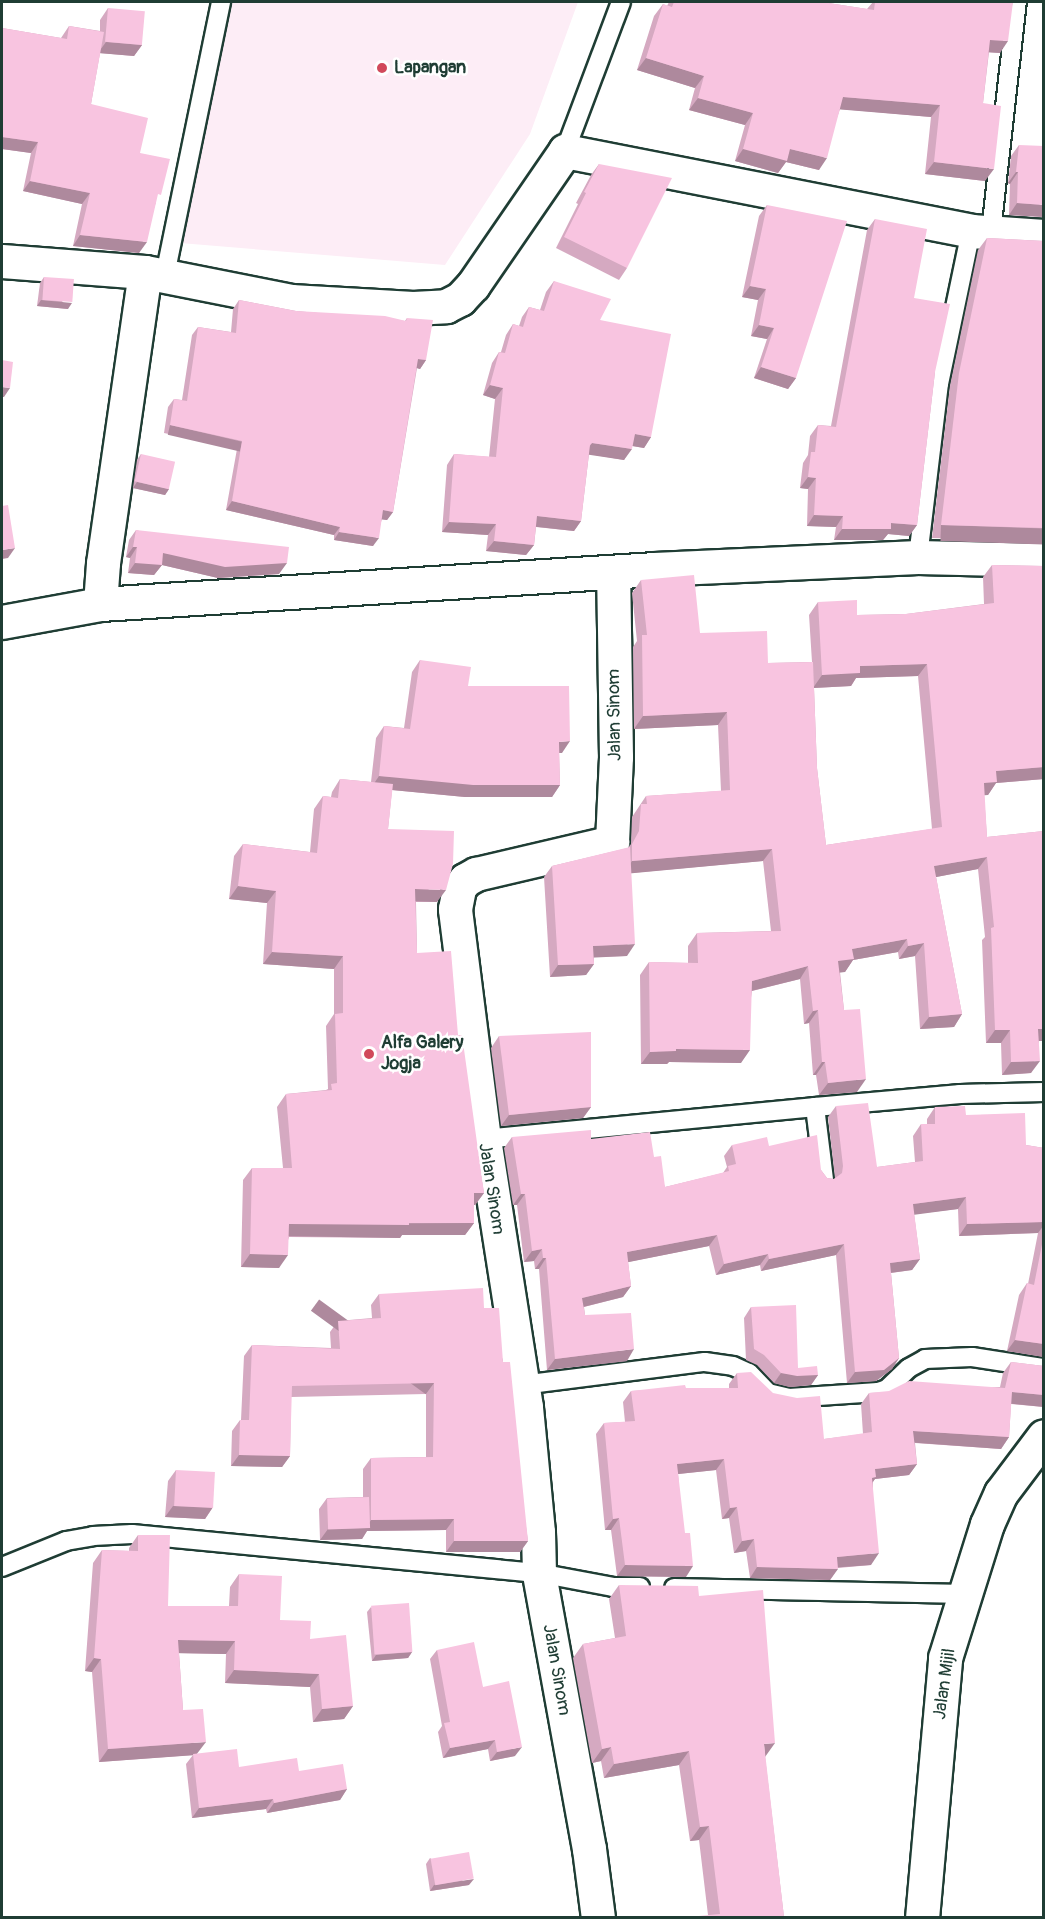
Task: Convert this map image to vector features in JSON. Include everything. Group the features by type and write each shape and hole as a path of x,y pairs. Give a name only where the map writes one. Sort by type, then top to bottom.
{"street":[{"path":"2,261 155,274 291,301 413,308 446,306 460,299 473,285 565,151 981,232 1044,236"},
{"path":"100,604 103,563 155,274"},
{"path":"2,622 100,604 241,587 918,557 1044,560"},
{"name":"Jalan Sinom","path":"598,1917 589,1849 539,1574 538,1532 522,1385 484,1139 455,909 457,895 465,880 476,874 612,842 616,758 613,572"},
{"name":"Jalan Mijil","path":"922,1917 945,1658 987,1524 1001,1493 1044,1436"}],"lane":[{"path":"155,274 221,2"},
{"path":"565,151 621,2"},
{"path":"918,557 939,384 981,232 1017,2"},
{"path":"484,1139 815,1107 960,1095 1044,1092"},
{"path":"815,1107 824,1179"},
{"path":"522,1385 705,1362 734,1366 749,1372 768,1394 789,1398 879,1392 887,1389 909,1368 925,1359 972,1357 1044,1368"},
{"path":"2,1567 66,1541 93,1536 132,1534 539,1574 613,1587 966,1594"}],"shaded area":[{"name":"Lapangan","path":"227,2 578,2 530,134 445,265 168,242"}],"building":[{"path":"674,2 822,2 874,10 875,2 1013,2 1008,41 990,40 983,103 1001,106 994,169 934,162 940,105 843,97 827,158 790,149 787,161 743,149 753,113 698,98 704,76 646,58 663,4 672,7"},
{"path":"108,8 145,11 142,45 105,42"},
{"path":"69,26 104,32 91,104 148,118 140,153 170,159 161,195 158,194 147,242 80,235 90,193 30,181 38,142 2,137 2,28 67,39"},
{"path":"1019,145 1044,146 1044,205 1017,203 1018,172 1016,172"},
{"path":"599,164 672,178 627,268 564,237"},
{"path":"767,205 847,221 796,378 761,367 774,328 759,325 766,289 750,286"},
{"path":"875,219 927,229 914,298 950,304 935,372 917,525 891,523 891,529 842,529 843,516 814,515 816,478 808,477 811,452 815,452 818,425 836,427"},
{"path":"987,238 1044,241 1044,528 941,525 959,373"},
{"path":"44,277 74,279 72,302 42,300"},
{"path":"554,281 611,299 600,320 671,334 651,437 635,434 632,449 592,443 590,445 581,521 537,516 534,545 494,541 496,524 449,522 454,454 496,457 503,388 490,385 499,352 505,353 513,324 523,327 529,307 544,311"},
{"path":"239,300 296,311 385,316 406,321 407,318 433,320 426,360 418,359 393,512 383,510 379,538 339,532 340,527 232,501 242,441 170,425 174,399 187,401 198,327 236,333"},
{"path":"2,360 13,362 10,388 2,387"},
{"path":"141,454 175,462 169,489 135,481"},
{"path":"8,505 15,548 2,550 2,506"},
{"path":"136,530 289,547 287,563 225,567 163,553 162,565 135,563 137,547 133,547"},
{"path":"992,565 1044,566 1044,767 996,771 997,782 984,783 987,837 1044,831 1044,1029 1038,1029 1040,1061 1011,1062 1010,1030 995,1030 991,928 994,927 987,857 934,866 962,1014 929,1017 924,943 908,946 907,939 852,949 854,959 838,961 844,1010 860,1009 866,1079 828,1083 825,1062 822,1062 818,1010 813,1011 808,966 752,981 750,1050 676,1049 676,1051 650,1052 649,962 698,963 697,933 781,931 772,849 632,861 632,844 639,831 641,804 647,804 646,796 730,790 727,712 643,716 642,635 647,635 641,580 694,575 700,633 767,631 768,663 813,662 817,768 826,845 942,827 927,664 860,666 860,673 822,675 818,602 857,600 857,615 906,614 994,603"},
{"path":"420,660 471,667 468,686 569,686 570,741 559,742 560,785 473,785 379,776 384,726 410,729"},
{"path":"340,779 393,784 388,829 454,831 453,864 446,890 415,889 417,953 451,951 458,1035 462,1035 484,1193 474,1193 474,1223 289,1224 288,1255 250,1254 252,1168 292,1168 286,1094 332,1090 331,1084 337,1083 335,1014 343,1013 343,956 272,952 276,891 238,886 243,844 317,853 323,796 338,798"},
{"path":"630,847 635,944 593,946 594,964 558,965 552,866"},
{"path":"591,1032 591,1107 509,1115 499,1036"},
{"path":"868,1103 877,1167 923,1161 921,1124 935,1124 935,1107 965,1106 966,1115 1025,1113 1026,1145 1044,1148 1044,1222 967,1224 966,1197 913,1204 920,1259 890,1263 899,1358 884,1370 855,1372 844,1244 769,1259 768,1254 724,1264 717,1235 627,1252 631,1286 582,1298 585,1315 631,1313 634,1349 555,1359 546,1258 543,1258 542,1249 532,1251 525,1194 521,1194 512,1137 591,1130 591,1139 650,1132 654,1157 661,1156 665,1187 729,1171 728,1166 736,1164 732,1145 767,1137 769,1146 817,1135 821,1170 827,1178 834,1179 842,1173 843,1166 836,1106"},
{"path":"1044,1234 1044,1344 1015,1340 1027,1283 1034,1285"},
{"path":"483,1288 484,1308 499,1308 503,1362 510,1362 528,1541 454,1541 454,1519 371,1520 371,1458 433,1457 434,1383 292,1386 290,1456 239,1455 240,1420 249,1420 252,1345 340,1349 338,1321 381,1318 379,1294"},
{"path":"796,1305 798,1368 817,1366 818,1375 797,1376 781,1373 764,1355 754,1349 751,1307"},
{"path":"1011,1362 1044,1366 1044,1395 1012,1392 1009,1437 913,1431 917,1464 875,1469 876,1477 872,1478 879,1553 837,1557 838,1569 757,1567 754,1539 742,1541 737,1507 730,1508 724,1459 677,1464 685,1533 690,1533 693,1566 625,1565 619,1518 613,1519 604,1423 635,1421 631,1391 685,1385 686,1388 738,1388 737,1373 751,1372 773,1393 797,1398 820,1396 824,1439 872,1432 869,1393 889,1391 909,1381 1005,1388"},
{"path":"176,1470 215,1472 213,1508 174,1506"},
{"path":"369,1497 370,1528 328,1529 327,1498"},
{"path":"138,1535 170,1535 168,1606 238,1606 239,1574 282,1576 280,1620 311,1621 310,1639 346,1635 353,1706 322,1709 319,1674 234,1670 235,1641 178,1640 183,1710 203,1709 206,1742 108,1749 101,1659 94,1658 102,1550 138,1551"},
{"path":"619,1585 698,1586 699,1596 763,1590 775,1743 764,1744 784,1917 688,1917 720,1914 709,1826 700,1827 689,1751 614,1764 611,1747 602,1749 583,1644 626,1636"},
{"path":"409,1603 412,1652 375,1655 371,1606"},
{"path":"474,1642 483,1687 509,1681 522,1747 497,1752 495,1740 450,1748 444,1723 450,1722 437,1650"},
{"path":"237,1749 239,1767 297,1758 299,1771 343,1764 347,1789 274,1803 273,1799 199,1808 193,1754"},
{"path":"469,1852 474,1879 435,1885 431,1859"}],"place":[{"name":"Lapangan","path":"382,68"},
{"name":"Alfa Galery Jogja","path":"369,1054"}]}
